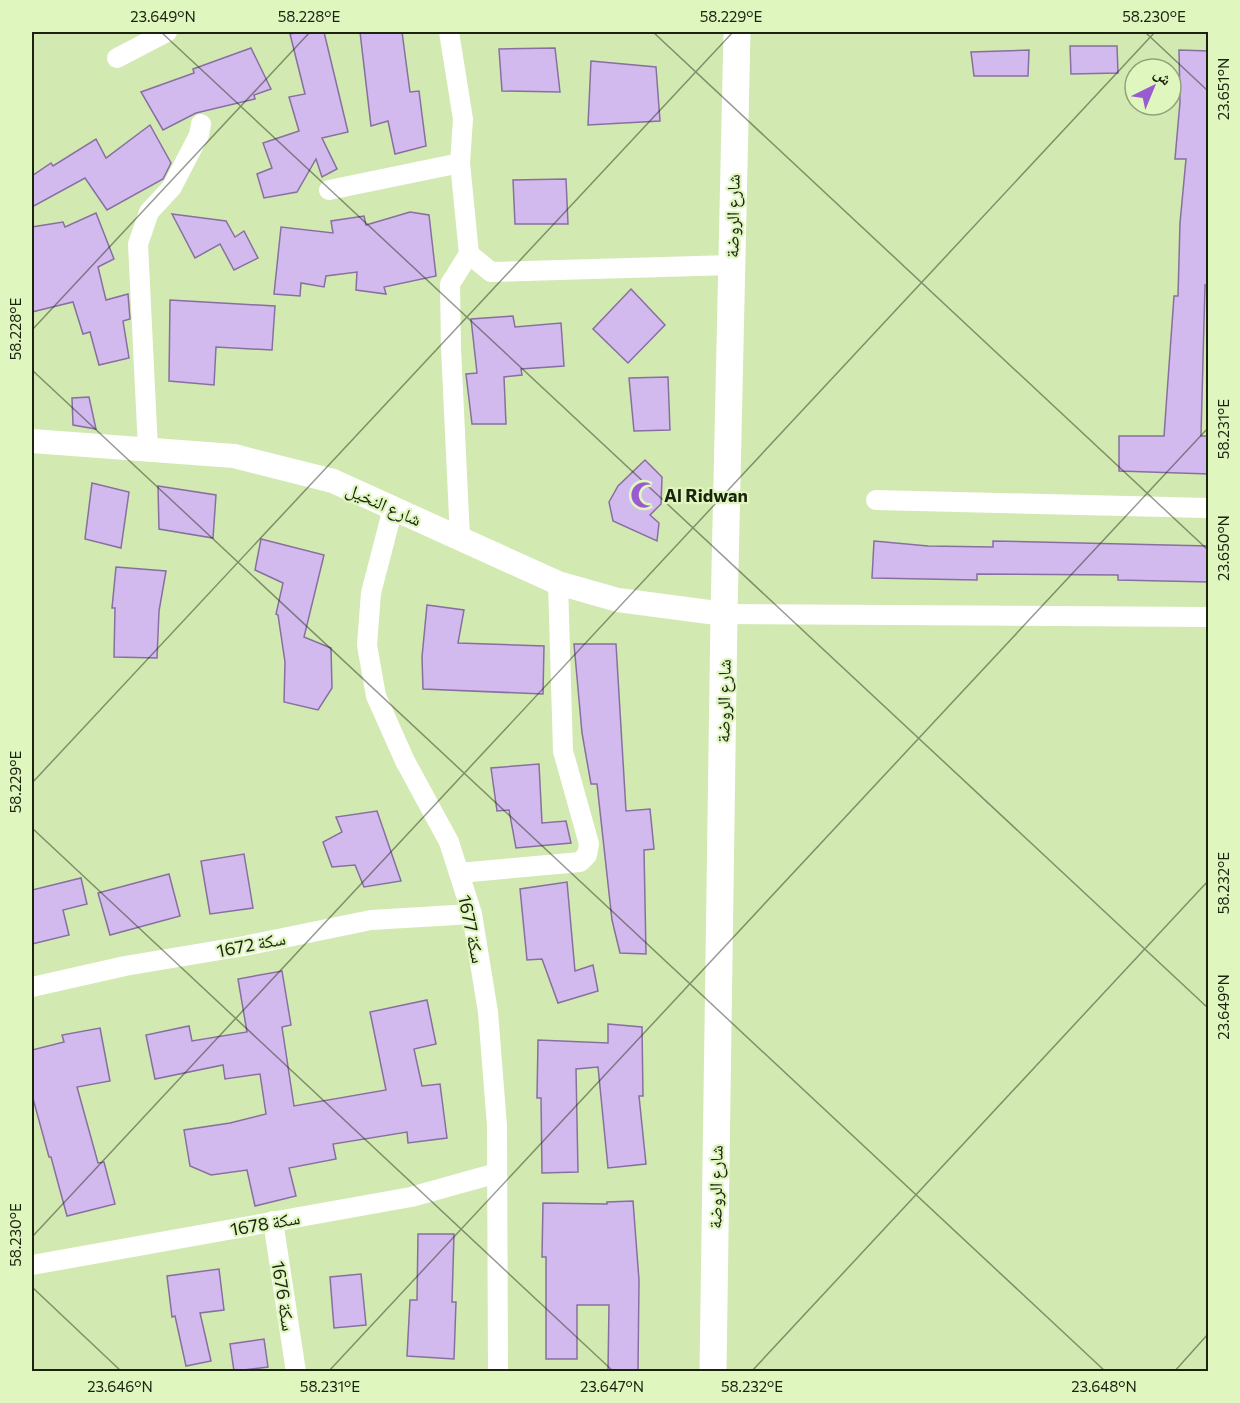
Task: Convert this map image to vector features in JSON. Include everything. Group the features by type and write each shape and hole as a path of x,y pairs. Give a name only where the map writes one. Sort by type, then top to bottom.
{"main road":[{"name":"شارع الروضة","path":"713,1371 724,614 737,32"}],"street":[{"path":"117,58 167,32"},
{"path":"449,32 463,119 460,163 469,254 450,284 460,538"},
{"path":"148,450 138,244 149,213 172,187 199,135 201,124"},
{"path":"329,190 460,163"},
{"path":"469,254 491,272 731,265"},
{"name":"شارع النخيل","path":"32,441 234,456 333,481 558,583 618,600 724,614"},
{"path":"876,500 1209,508"},
{"name":"سكة 1677","path":"393,508 371,593 367,645 376,696 405,760 449,842 472,914 488,1012 497,1126 498,1371"},
{"path":"459,873 580,862 587,855 589,844 563,751 558,583"},
{"path":"724,614 1209,617"},
{"name":"سكة 1672","path":"32,987 125,966 244,946 371,920 472,914"},
{"name":"سكة 1678","path":"32,1265 411,1197 497,1173"},
{"name":"سكة 1676","path":"273,1221 296,1371"}],"building":[{"path":"324,32 348,132 322,138 337,169 322,177 316,159 297,192 264,198 257,174 272,168 263,143 299,131 289,97 305,94 290,34"},
{"path":"360,32 402,32 410,92 419,91 426,146 395,154 388,121 371,126"},
{"path":"1070,46 1117,46 1118,73 1071,74"},
{"path":"251,48 271,89 254,95 255,99 196,113 163,130 141,92 194,73 193,69"},
{"path":"555,48 560,92 502,91 499,49"},
{"path":"1029,50 1028,76 974,76 971,52"},
{"path":"1179,50 1209,51 1209,285 1205,285 1201,436 1209,436 1209,474 1119,471 1119,436 1164,436 1174,296 1178,296 1180,223 1186,159 1175,159 1179,117 1183,117 1183,57 1179,57"},
{"path":"591,61 656,67 660,121 588,125"},
{"path":"150,125 171,163 163,179 107,210 85,178 32,207 32,176 51,163 53,166 96,139 106,158"},
{"path":"566,179 568,224 515,224 513,180"},
{"path":"410,212 429,215 436,276 384,287 386,294 356,290 357,272 326,276 324,287 301,283 300,296 274,294 281,227 333,233 331,221 364,216 366,225"},
{"path":"96,213 114,259 98,267 106,300 128,294 130,319 123,321 129,358 99,365 90,332 83,334 73,302 32,312 32,227 63,222 65,227"},
{"path":"172,214 226,221 235,237 244,231 258,258 234,270 220,244 195,258"},
{"path":"631,289 665,325 628,363 593,329"},
{"path":"170,300 275,306 272,350 216,347 214,385 169,381"},
{"path":"513,316 515,327 561,323 564,366 521,369 522,375 504,377 506,424 472,424 466,374 477,373 471,319"},
{"path":"668,377 670,430 634,431 629,378"},
{"path":"89,397 96,429 73,425 72,398"},
{"path":"645,460 662,477 661,504 650,515 659,523 657,541 613,521 609,502 618,486"},
{"path":"92,483 129,492 121,548 85,539"},
{"path":"158,486 216,495 213,538 159,529"},
{"path":"261,539 324,555 304,637 331,648 332,688 318,710 284,702 285,662 276,614 283,583 255,570"},
{"path":"874,541 928,546 993,547 993,541 1209,546 1209,582 1118,580 1118,575 977,574 977,580 872,578"},
{"path":"116,567 166,571 159,611 157,658 114,657 115,608 112,608"},
{"path":"427,605 464,610 458,643 544,646 543,694 423,689 422,657"},
{"path":"574,644 616,644 626,811 650,809 654,849 644,850 646,954 620,953 612,920 597,784 591,784 582,733"},
{"path":"539,764 542,823 566,821 571,843 516,848 509,810 497,811 491,768"},
{"path":"377,811 401,881 364,887 355,865 332,867 323,842 342,832 336,817"},
{"path":"244,854 253,908 210,914 201,861"},
{"path":"169,874 180,916 110,935 98,893"},
{"path":"81,878 87,904 63,910 69,935 32,944 32,890"},
{"path":"567,882 575,971 593,965 598,991 558,1003 542,959 527,960 520,889"},
{"path":"282,971 291,1025 282,1027 294,1106 386,1090 370,1012 427,1000 436,1044 414,1049 422,1086 440,1084 447,1138 408,1143 407,1132 333,1144 336,1159 289,1168 296,1196 255,1206 247,1170 211,1175 190,1166 184,1130 230,1123 266,1114 260,1074 225,1079 223,1065 155,1079 146,1035 189,1026 192,1041 247,1032 238,979"},
{"path":"608,1024 642,1027 643,1096 639,1096 646,1164 608,1168 598,1067 576,1069 578,1172 542,1173 541,1098 537,1098 538,1040 608,1043"},
{"path":"100,1028 110,1081 77,1087 98,1163 104,1162 115,1204 67,1216 32,1095 32,1050 64,1042 62,1035"},
{"path":"633,1201 639,1280 638,1371 608,1371 609,1305 577,1305 577,1359 546,1359 546,1257 542,1257 543,1203 607,1204 607,1202"},
{"path":"418,1234 454,1234 452,1302 456,1302 454,1359 407,1356 410,1300 417,1300"},
{"path":"219,1269 224,1310 200,1313 211,1361 186,1366 175,1316 172,1317 167,1276"},
{"path":"361,1274 366,1325 334,1328 330,1277"},
{"path":"264,1339 268,1367 234,1371 230,1344"}],"place":[{"name":"Al Ridwan","path":"644,495"}]}
